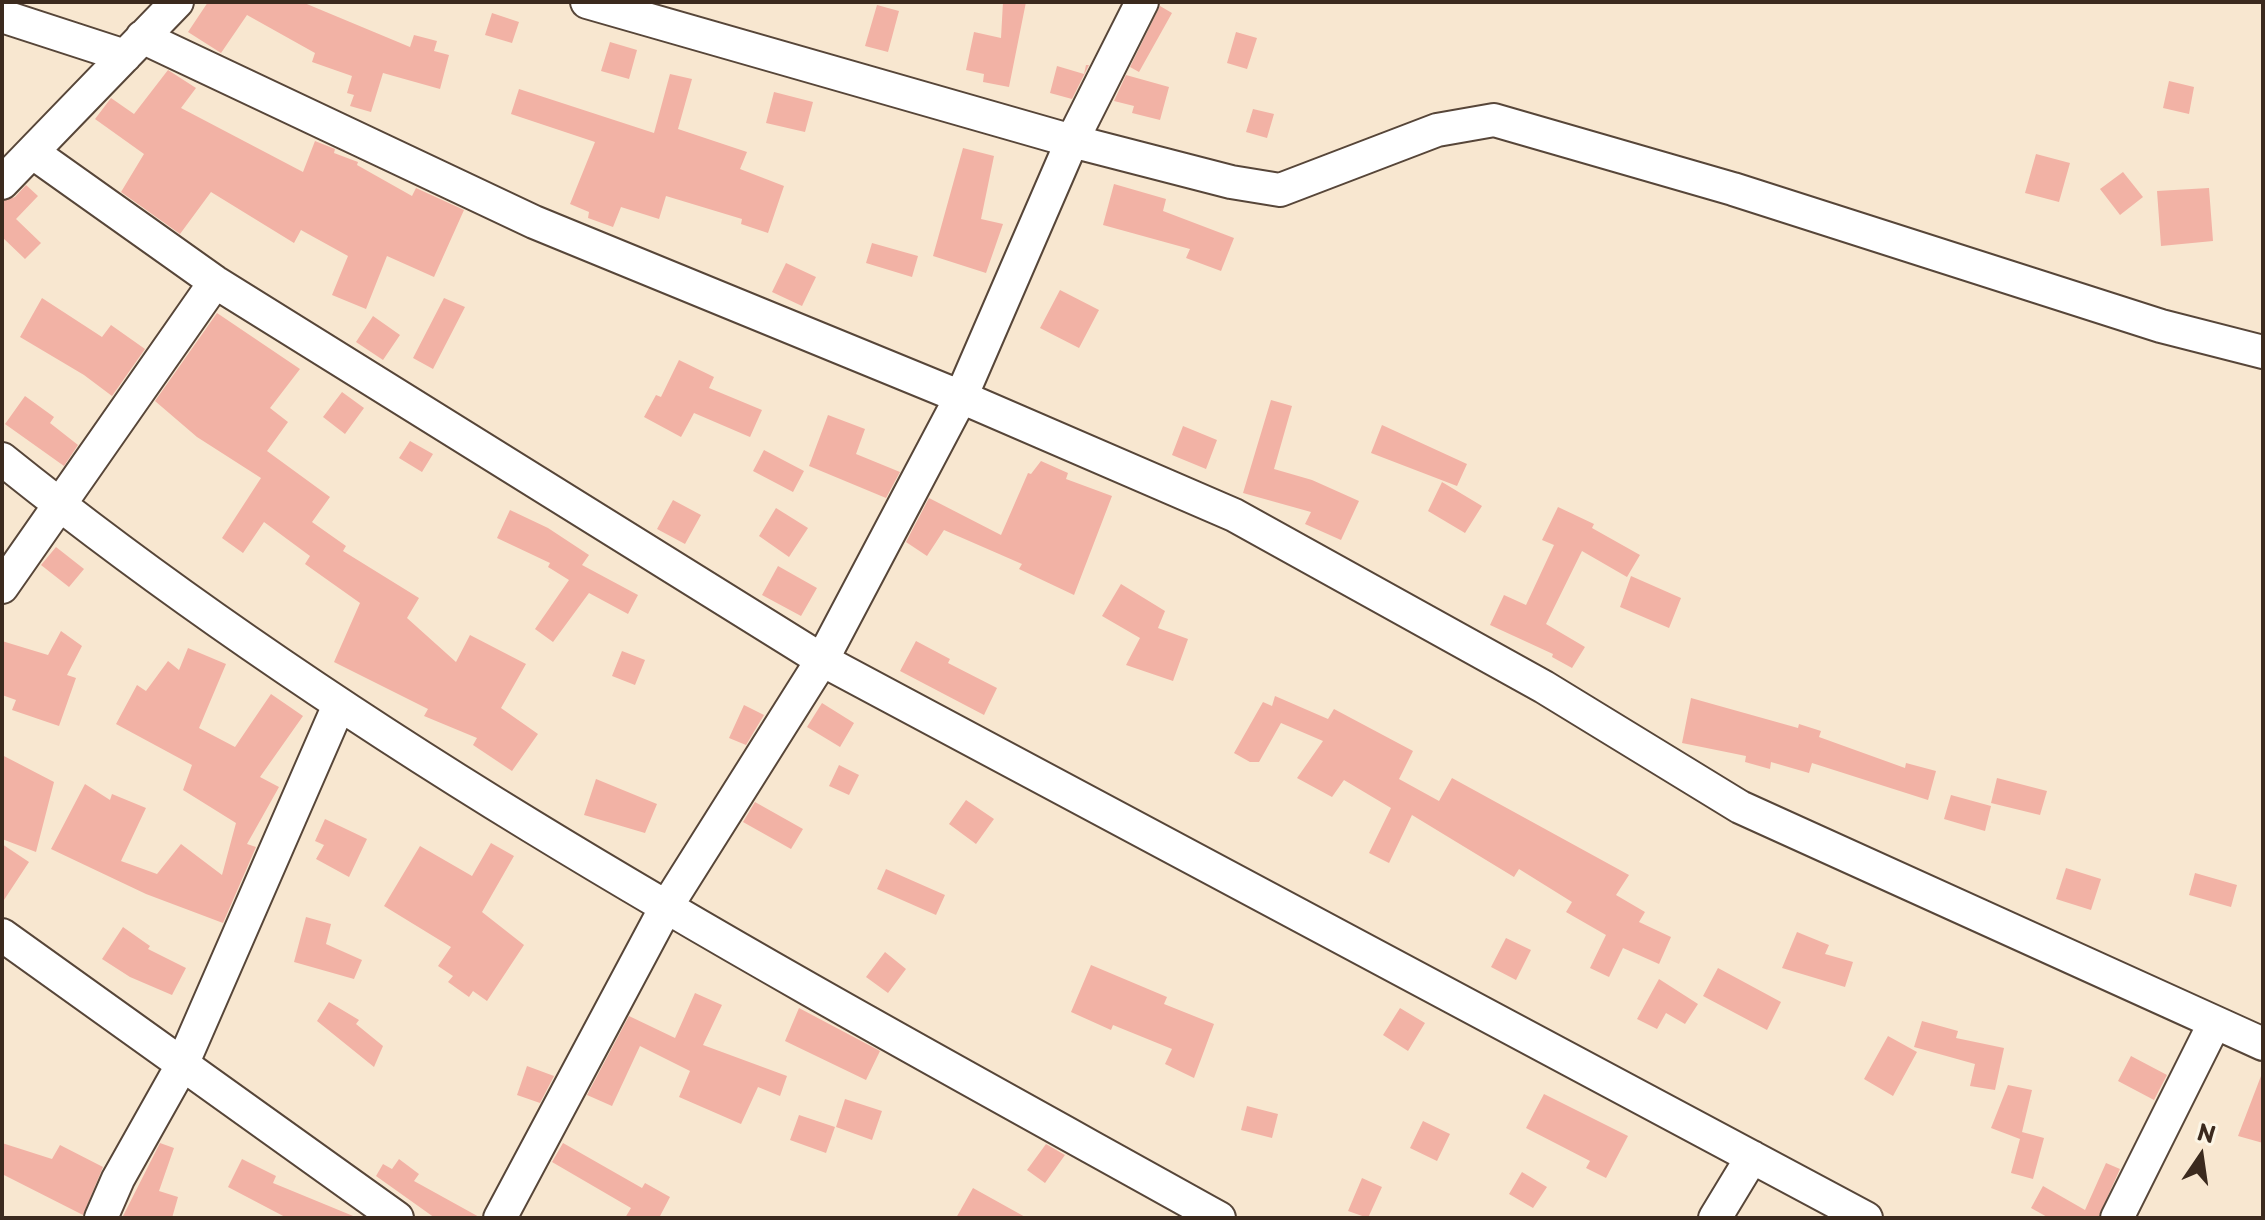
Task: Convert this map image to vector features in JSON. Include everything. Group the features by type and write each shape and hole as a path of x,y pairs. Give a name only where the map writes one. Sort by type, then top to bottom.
{"street":[{"path":"2,183 177,2"},
{"path":"587,2 1072,141 1231,182 1280,190 1437,130 1494,120 1733,189 2161,326 2263,352"},
{"path":"500,1218 665,909 822,660 961,397 1072,141 1142,2"},
{"path":"2,16 133,46 534,222 961,397 1234,515 1544,687 1740,807 2263,1044"},
{"path":"32,152 215,282 822,660 1866,1218"},
{"path":"2,587 215,282"},
{"path":"2,459 59,505 339,705 665,909 1219,1218"},
{"path":"101,1218 118,1179 181,1067 339,705"},
{"path":"2,935 181,1067 397,1218"},
{"path":"2117,1218 2214,1024"},
{"path":"1715,1218 1752,1157"}],"building":[{"path":"208,2 302,2 410,47 414,35 437,41 434,51 449,55 440,89 383,73 371,112 350,106 354,95 347,93 352,76 312,62 315,53 247,15 221,53 188,32"},
{"path":"1003,2 1026,2 1009,87 983,82 984,74 966,70 974,32 1001,38"},
{"path":"877,5 899,11 888,52 865,46"},
{"path":"1160,6 1172,13 1139,72 1130,67"},
{"path":"492,13 519,22 512,43 485,35"},
{"path":"1236,32 1257,38 1247,69 1227,63"},
{"path":"610,42 637,50 629,79 601,71"},
{"path":"1086,65 1089,65 1072,99 1050,93 1057,66 1084,74"},
{"path":"168,70 196,88 181,108 303,172 315,141 335,149 334,153 358,162 357,165 412,196 416,188 464,210 434,277 387,256 366,309 332,295 348,256 301,230 294,243 211,192 180,234 121,192 144,154 95,119 111,98 134,114"},
{"path":"670,74 692,79 678,129 747,152 740,169 784,186 768,233 741,224 742,219 666,196 659,219 621,207 613,227 588,218 589,212 570,204 595,142 511,114 519,89 654,133"},
{"path":"1126,75 1169,87 1160,120 1132,113 1134,106 1114,101"},
{"path":"2169,81 2194,87 2189,114 2163,108"},
{"path":"774,92 813,102 805,132 766,123"},
{"path":"1253,109 1274,114 1267,138 1246,132"},
{"path":"963,148 994,156 981,219 1003,224 986,273 933,256"},
{"path":"2036,154 2070,163 2059,202 2025,193"},
{"path":"2123,172 2143,197 2120,215 2100,189"},
{"path":"1114,184 1166,199 1163,211 1234,238 1221,271 1186,258 1190,249 1103,225"},
{"path":"26,185 38,196 16,219 41,243 25,259 2,237 2,201 15,197"},
{"path":"2209,188 2213,241 2161,246 2157,191"},
{"path":"872,243 918,256 912,277 866,263"},
{"path":"786,263 816,277 802,306 772,292"},
{"path":"1060,290 1099,310 1079,348 1040,328"},
{"path":"42,298 102,337 111,325 145,349 112,396 84,375 20,337"},
{"path":"444,298 465,307 433,369 413,358"},
{"path":"217,313 300,369 270,408 288,422 267,451 330,497 312,522 346,546 343,551 419,598 407,618 456,662 470,635 526,664 501,708 538,734 512,771 473,745 477,738 424,716 428,709 334,662 360,603 305,564 310,556 264,522 243,553 222,538 261,478 197,437 155,401"},
{"path":"373,316 400,335 383,360 356,342"},
{"path":"679,360 714,377 709,388 762,410 750,437 694,413 681,437 644,417 656,395 661,397"},
{"path":"342,392 364,408 345,434 323,417"},
{"path":"25,396 54,417 50,423 78,445 64,466 5,424"},
{"path":"1271,400 1292,406 1274,469 1312,480 1359,501 1341,540 1305,524 1311,512 1243,493"},
{"path":"828,415 865,429 856,454 900,472 886,498 809,466"},
{"path":"1382,425 1467,464 1457,486 1371,453"},
{"path":"1183,426 1217,440 1206,469 1172,455"},
{"path":"410,441 433,454 422,472 399,458"},
{"path":"764,450 804,471 793,492 753,471"},
{"path":"1041,461 1068,473 1066,479 1112,496 1074,595 1019,569 1022,564 944,530 927,556 906,542 929,498 1001,535 1028,473 1031,474"},
{"path":"1442,482 1482,506 1465,533 1428,511"},
{"path":"673,500 701,515 685,544 657,529"},
{"path":"1558,507 1594,524 1592,528 1640,555 1627,577 1582,551 1546,624 1585,647 1572,668 1552,657 1553,654 1490,625 1504,595 1526,605 1554,545 1542,540"},
{"path":"776,508 808,528 789,557 759,536"},
{"path":"510,510 548,528 589,555 582,565 638,595 628,614 589,593 553,642 535,629 569,580 548,567 550,563 497,538"},
{"path":"56,547 84,569 69,587 41,565"},
{"path":"778,566 817,588 801,616 762,595"},
{"path":"1631,576 1681,598 1669,628 1620,607"},
{"path":"1121,584 1165,611 1158,628 1188,639 1173,681 1126,665 1140,638 1102,616"},
{"path":"61,631 82,646 67,675 76,678 59,726 12,710 16,700 2,695 2,641 48,655"},
{"path":"916,641 950,659 948,663 997,688 984,715 900,671"},
{"path":"188,648 226,664 199,728 235,747 271,694 303,716 260,777 279,787 247,844 256,847 223,923 146,894 51,849 85,784 110,800 112,794 146,808 121,861 157,874 181,844 222,875 236,823 183,790 192,765 116,724 137,685 146,691 168,661 179,670"},
{"path":"622,651 645,660 635,685 612,676"},
{"path":"1275,696 1328,719 1334,709 1413,751 1399,779 1439,801 1452,778 1629,875 1616,895 1645,912 1639,922 1671,937 1659,964 1623,948 1609,977 1590,968 1606,935 1566,912 1572,902 1519,869 1514,877 1412,815 1389,863 1369,853 1391,808 1344,780 1332,797 1297,778 1323,741 1281,723 1259,762 1250,762 1234,753 1263,702 1272,706"},
{"path":"1691,698 1798,728 1799,724 1821,731 1819,737 1905,768 1906,763 1936,771 1928,800 1812,763 1809,773 1771,762 1770,769 1745,762 1746,756 1682,743"},
{"path":"822,703 854,723 840,747 807,727"},
{"path":"744,705 764,715 746,745 729,738"},
{"path":"2,755 54,782 36,852 2,839"},
{"path":"839,765 859,775 849,795 829,786"},
{"path":"1997,778 2047,791 2040,815 1991,803"},
{"path":"596,779 657,804 645,833 584,815"},
{"path":"1951,795 1991,806 1985,831 1944,819"},
{"path":"966,800 994,819 976,844 949,824"},
{"path":"755,802 803,829 791,849 743,822"},
{"path":"325,819 367,839 349,877 316,859 324,845 315,841"},
{"path":"491,843 514,856 482,912 524,945 487,1001 473,991 469,997 448,982 453,976 438,966 451,947 384,906 420,846 472,876"},
{"path":"2,844 29,862 2,903"},
{"path":"2066,868 2101,879 2091,910 2056,899"},
{"path":"886,869 945,895 936,915 877,889"},
{"path":"2195,873 2237,885 2231,907 2189,895"},
{"path":"306,917 331,924 326,944 362,960 354,979 294,962"},
{"path":"123,927 150,946 148,949 186,968 172,995 130,977 102,959"},
{"path":"1797,932 1829,945 1825,954 1853,962 1845,987 1782,968"},
{"path":"1506,938 1531,950 1516,980 1491,967"},
{"path":"885,952 906,969 888,993 866,977"},
{"path":"1091,965 1167,997 1164,1004 1214,1024 1194,1078 1165,1064 1172,1049 1113,1025 1111,1030 1071,1012"},
{"path":"1718,968 1781,1002 1767,1030 1703,996"},
{"path":"1659,979 1698,1004 1685,1024 1666,1013 1657,1029 1637,1019"},
{"path":"695,993 722,1005 703,1045 787,1076 780,1096 758,1087 741,1124 679,1097 690,1071 640,1046 612,1106 587,1095 629,1016 675,1038"},
{"path":"329,1002 359,1020 356,1024 383,1046 374,1067 317,1021"},
{"path":"799,1008 880,1051 866,1080 785,1041"},
{"path":"1400,1008 1425,1023 1408,1051 1383,1035"},
{"path":"1922,1021 1958,1031 1956,1038 2004,1048 1995,1090 1970,1086 1975,1064 1914,1047"},
{"path":"1888,1036 1917,1052 1893,1096 1864,1079"},
{"path":"2131,1056 2167,1075 2154,1100 2118,1081"},
{"path":"527,1066 554,1076 540,1103 517,1095"},
{"path":"2263,1076 2263,1143 2238,1136"},
{"path":"2008,1085 2032,1090 2022,1132 2044,1138 2033,1179 2011,1173 2020,1139 1991,1128"},
{"path":"1544,1094 1628,1136 1606,1178 1586,1168 1590,1161 1526,1128"},
{"path":"845,1099 882,1111 872,1140 836,1127"},
{"path":"1247,1106 1278,1114 1272,1138 1241,1130"},
{"path":"799,1115 835,1127 826,1153 790,1140"},
{"path":"1423,1121 1450,1134 1437,1161 1410,1148"},
{"path":"2,1143 52,1159 60,1145 103,1167 83,1215 2,1174"},
{"path":"160,1143 174,1148 159,1191 178,1197 172,1218 122,1218"},
{"path":"563,1143 642,1188 645,1183 670,1197 659,1218 625,1218 631,1208 552,1162"},
{"path":"1046,1144 1065,1155 1045,1183 1027,1170"},
{"path":"242,1159 276,1176 273,1183 358,1218 287,1218 228,1187"},
{"path":"399,1159 419,1174 414,1181 481,1218 435,1218 376,1176 383,1164 392,1169"},
{"path":"2106,1163 2120,1169 2098,1218 2049,1218 2031,1208 2043,1186 2085,1210"},
{"path":"1522,1172 1547,1187 1533,1208 1509,1194"},
{"path":"1362,1178 1382,1187 1368,1218 1348,1211"},
{"path":"973,1188 1027,1218 956,1218"}]}
